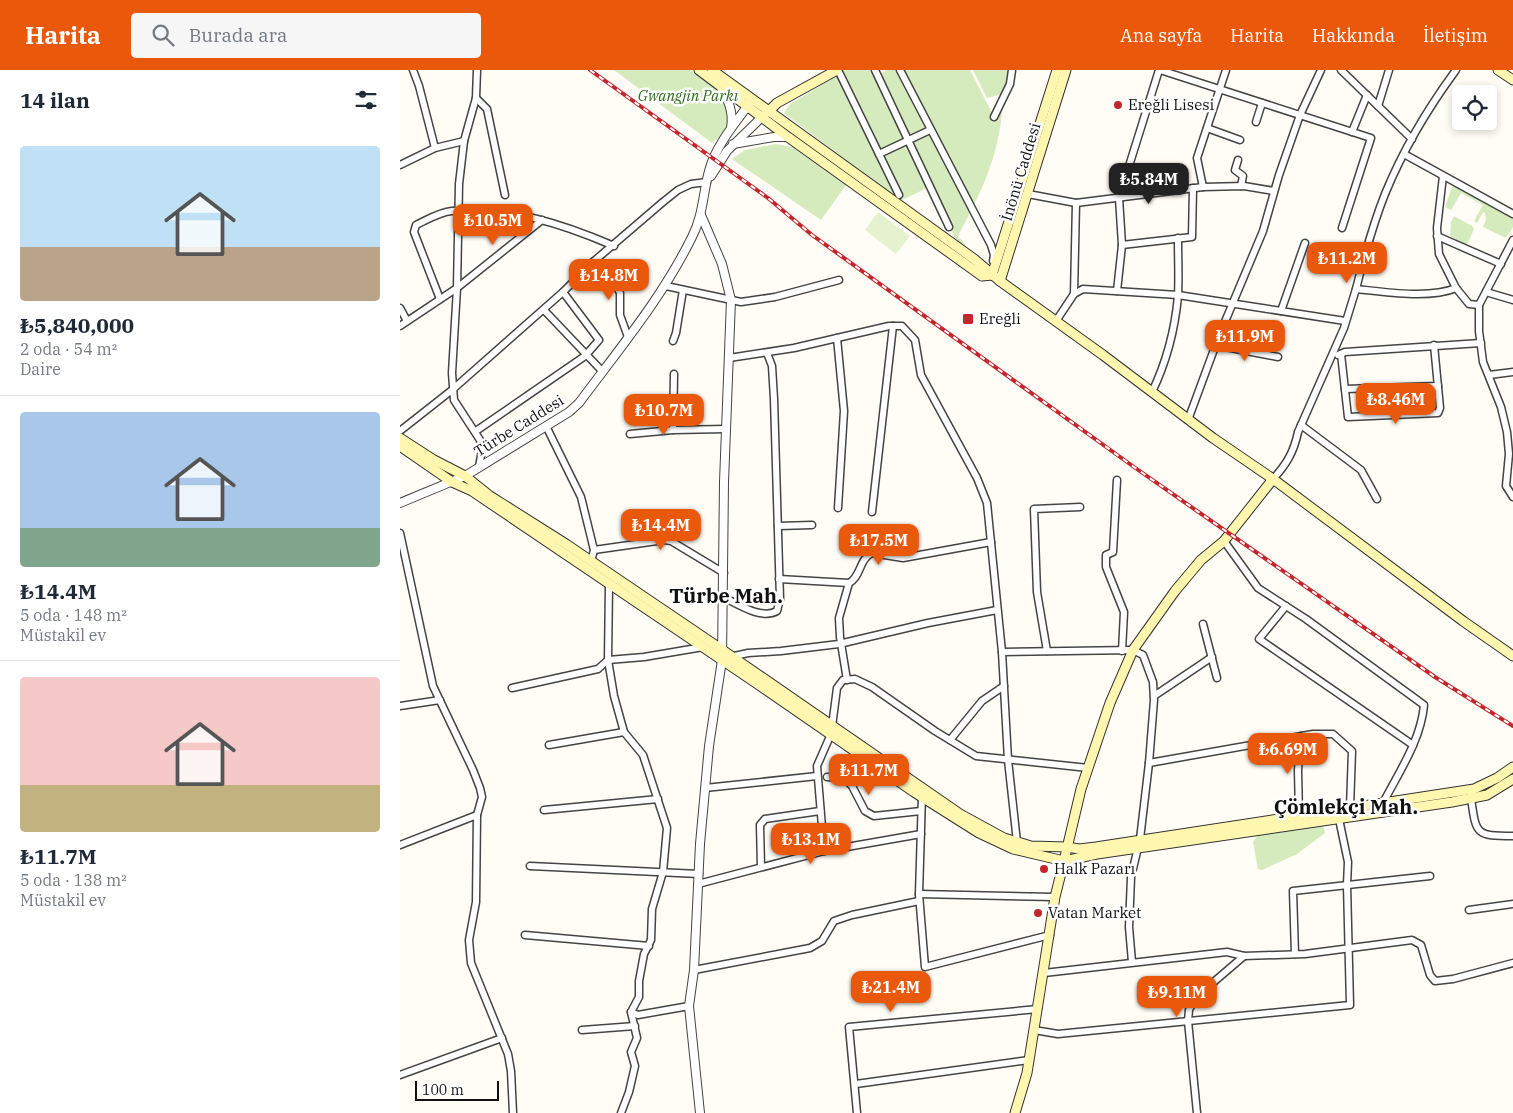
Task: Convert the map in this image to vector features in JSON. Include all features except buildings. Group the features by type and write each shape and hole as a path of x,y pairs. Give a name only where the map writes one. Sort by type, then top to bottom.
{"main road":[{"path":"699,70 750,103"},
{"path":"712,70 764,114 929,227 1188,420 1273,479 1513,656"},
{"path":"764,114 792,94 838,70"},
{"path":"992,275 1057,70"},
{"name":"İnönü Caddesi","path":"1000,281 1066,70"},
{"path":"1498,70 1513,80"},
{"path":"764,114 788,137 982,276 992,275"},
{"path":"400,438 434,460 465,476 490,496 721,649 979,833 1013,849 1064,861 1139,844 1299,816 1474,789 1498,778 1513,767"},
{"path":"400,446 452,482 472,491 722,660 832,730"},
{"path":"1015,1113 1029,1060 1056,897 1064,861 1081,789 1110,702 1133,650 1175,591 1201,560 1224,541 1273,479"},
{"path":"1441,604 1455,609 1513,650"},
{"path":"922,792 1004,838 1031,846 1068,846 1080,849 1139,844 1339,819 1470,798 1487,795 1513,779"}],"street":[{"path":"412,70 419,86 435,148"},
{"path":"476,70 476,98 464,141 459,184 457,288 452,390 454,400 476,431 480,440 482,450 479,467"},
{"path":"838,70 899,194"},
{"path":"875,70 949,227"},
{"path":"900,70 991,245 994,255 992,275"},
{"path":"994,117 1010,84 1012,70"},
{"path":"1117,291 1122,245 1119,198 1160,70 1371,138 1342,228"},
{"path":"1203,187 1197,158 1226,70"},
{"path":"1188,420 1215,345 1263,231 1274,191 1300,115 1321,70"},
{"path":"1341,70 1412,139"},
{"path":"1378,106 1389,70"},
{"path":"1273,479 1286,465 1295,447 1301,426 1331,357 1356,289 1385,193 1412,139 1439,93 1456,70"},
{"name":"Türbe Caddesi","path":"720,85 731,108 730,130"},
{"path":"1352,132 1367,95"},
{"path":"476,98 487,109 505,195"},
{"name":"Türbe Caddesi","path":"400,503 465,476 574,408 666,286 695,231 701,215 710,166 730,130 750,103"},
{"path":"1256,122 1262,103"},
{"name":"Türbe Caddesi","path":"707,182 733,144 764,114"},
{"path":"1207,128 1240,140"},
{"path":"879,154 930,130"},
{"path":"733,144 774,137 788,137"},
{"path":"400,165 435,148 464,141"},
{"path":"1404,154 1513,214"},
{"path":"1238,160 1235,170 1243,176 1241,186"},
{"path":"1443,176 1438,210 1437,236 1439,254 1456,288 1469,304 1479,305"},
{"path":"400,431 452,390 544,310 593,262 678,190 691,184 707,182"},
{"path":"1028,194 1076,202 1203,187 1241,186 1274,191"},
{"path":"1122,245 1192,237 1193,188"},
{"path":"1074,294 1076,202"},
{"path":"440,299 414,228 416,225 450,211 504,212 542,220 591,236 614,246"},
{"path":"700,1113 689,1006 694,970 698,884 709,746 722,660 726,429 731,300 722,264 701,215"},
{"path":"400,326 457,288 542,220"},
{"path":"1437,236 1500,264"},
{"path":"1152,392 1163,366 1174,323 1178,295 1178,238"},
{"path":"1511,493 1506,486 1510,443 1501,407 1484,362 1479,305 1513,240"},
{"path":"1281,311 1306,243"},
{"path":"593,262 617,287 620,293 620,315 628,337"},
{"path":"666,286 740,302 775,296 839,280"},
{"path":"1356,289 1394,293 1434,293 1456,288"},
{"path":"1056,321 1074,294 1083,289 1178,295 1345,321"},
{"path":"672,341 676,333 683,290"},
{"path":"476,431 587,354 599,340 563,292"},
{"path":"1486,292 1513,300"},
{"path":"400,308 407,321"},
{"path":"544,310 602,371"},
{"path":"729,358 767,353 893,326 902,326 915,340 922,375 977,478 987,504 1002,652 1008,760 1017,842"},
{"path":"872,512 893,326"},
{"path":"836,338 844,411 838,508"},
{"path":"1331,357 1345,352 1481,343"},
{"path":"1215,345 1278,357"},
{"path":"1341,354 1348,417 1438,413 1440,408 1434,345"},
{"path":"723,597 756,612 771,614 777,611 780,599 774,399 772,366 767,353"},
{"path":"1488,375 1513,372"},
{"path":"672,430 674,374"},
{"path":"1344,389 1438,386"},
{"path":"546,426 581,498 594,550 591,562"},
{"path":"1301,426 1361,470 1376,499"},
{"path":"630,434 672,430 726,429"},
{"path":"1117,480 1112,552 1106,555 1106,567 1124,612 1122,651"},
{"path":"1047,651 1037,592 1034,509 1080,508"},
{"path":"778,526 812,525"},
{"path":"400,533 433,686 479,781 482,797 477,815 476,902 469,940 471,963 508,1054 514,1113"},
{"path":"594,550 664,540 671,541 724,573"},
{"path":"1224,541 1258,588 1424,705 1423,720 1413,745 1383,803"},
{"path":"779,579 849,583 854,581 864,560 872,554 903,558 991,542"},
{"path":"846,680 839,618 849,583"},
{"path":"609,584 608,660 614,696 624,732 643,755 667,828 663,872 652,909 652,940 644,954 639,980 639,997 632,1012 637,1038 631,1052 635,1066 629,1092 621,1113"},
{"path":"1286,606 1259,639 1413,745"},
{"path":"722,660 748,653 781,652 841,643 928,623 997,610"},
{"path":"1203,624 1217,678"},
{"path":"512,688 598,669 608,660 644,657 703,647"},
{"path":"1002,652 1133,650 1144,655 1153,682 1154,696 1149,763 1139,844 1131,877 1130,927 1132,962"},
{"path":"1154,696 1212,657"},
{"path":"824,851 817,766 832,730 837,688 843,680 855,679 872,686 976,756 1088,768"},
{"path":"950,740 982,701 1004,686"},
{"path":"400,706 440,700"},
{"path":"549,745 624,732"},
{"path":"1149,763 1301,736 1333,734 1352,751 1350,808"},
{"path":"1299,816 1298,770 1301,736"},
{"path":"705,788 817,776"},
{"path":"827,777 844,778 852,786 865,811 874,816 922,811"},
{"path":"922,792 919,898 925,967 1050,935"},
{"path":"1470,798 1473,818 1482,834 1489,836 1513,836"},
{"path":"544,810 658,799"},
{"path":"761,867 760,825 765,819 820,811"},
{"path":"400,845 477,815"},
{"path":"1034,1030 1058,1034 1350,1005 1348,862 1339,819"},
{"path":"698,884 824,851 921,834"},
{"path":"530,866 699,874"},
{"path":"1295,954 1293,890 1430,876"},
{"path":"694,970 810,948 822,941 834,921 919,898 1056,897"},
{"path":"1469,910 1513,904"},
{"path":"525,935 649,946"},
{"path":"1044,973 1227,952 1244,956 1295,954 1412,940 1421,945 1430,975 1435,981 1453,979 1513,963"},
{"path":"1197,1113 1188,1021 1189,1010 1195,998 1244,956"},
{"path":"632,1012 638,1015 689,1006"},
{"path":"857,1113 856,1084 849,1027 1038,1010"},
{"path":"582,1030 635,1026"},
{"path":"400,1075 502,1038"},
{"path":"856,1084 1029,1060"}],"green space":[{"name":"Gwangjin Parkı","path":"614,70 691,70 717,90 724,102 728,118 726,130 712,143"},
{"path":"846,70 870,70 873,77 887,70 970,70 994,117 1002,112 997,145 987,176 958,236 966,246 960,246 927,188 900,201 784,113 790,104"},
{"path":"973,70 1010,70 1008,83 1002,94 987,98"},
{"path":"776,144 792,147 846,185 821,220 732,159 745,150"},
{"path":"1455,186 1513,217 1513,227 1506,238 1483,227 1486,220 1485,213 1483,212 1477,223 1474,221 1483,205 1461,193 1451,210 1445,207 1452,187"},
{"path":"878,212 910,236 896,254 865,230"},
{"path":"1454,216 1474,229 1467,245 1450,236 1451,222"},
{"path":"1323,825 1325,833 1297,854 1262,870 1258,869 1253,842 1259,834"}],"railway":[{"path":"590,70 768,198 812,235 1134,467 1435,677 1513,726"}],"place":[{"name":"Ereğli Lisesi","path":"1118,105"},
{"name":"Ereğli","path":"968,319"},
{"name":"Halk Pazarı","path":"1044,869"},
{"name":"Vatan Market","path":"1038,913"}],"district":[{"name":"Türbe Mah.","path":"726,596"},
{"name":"Çömlekçi Mah.","path":"1346,807"}]}
